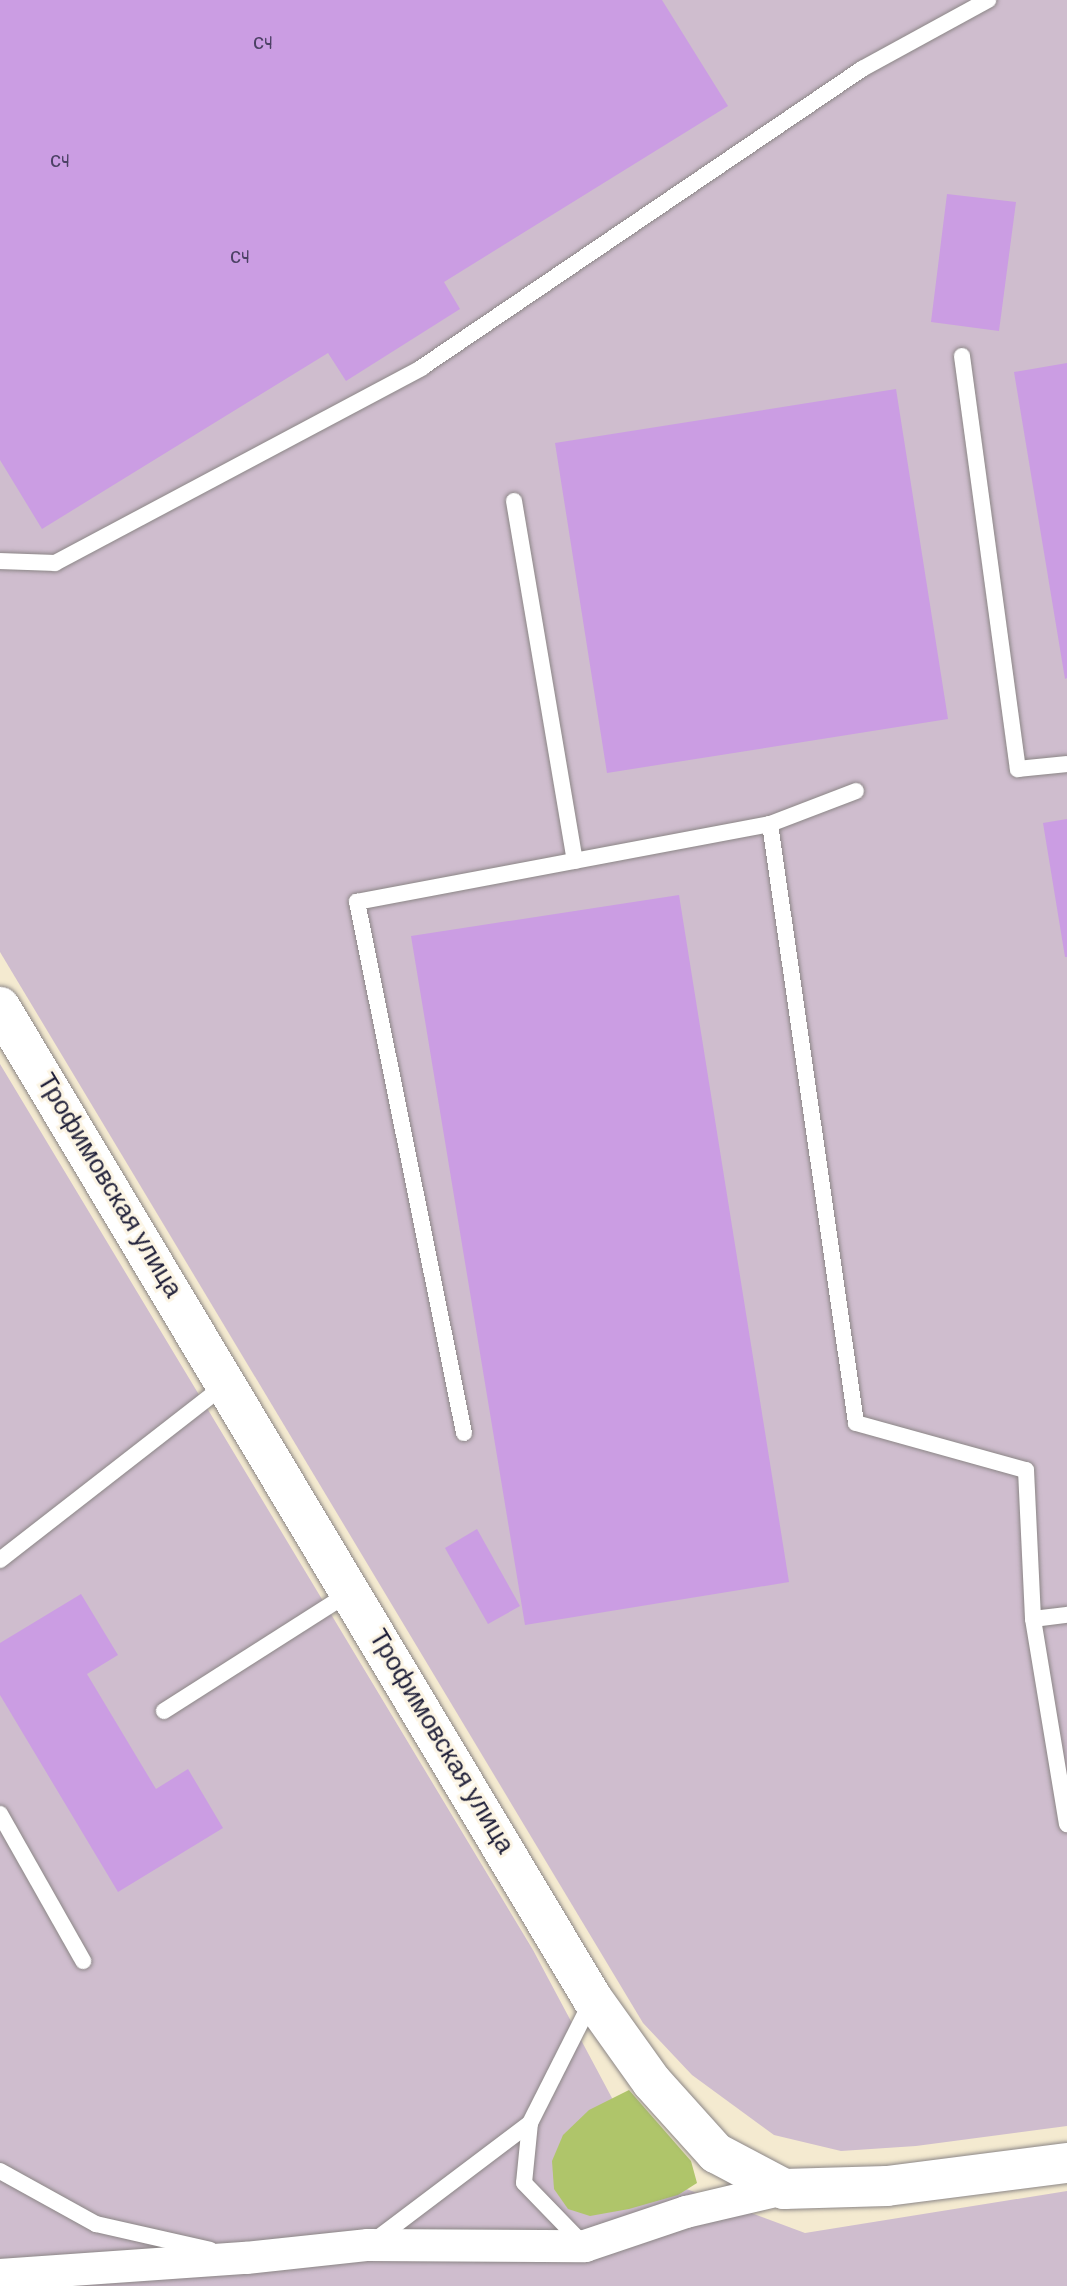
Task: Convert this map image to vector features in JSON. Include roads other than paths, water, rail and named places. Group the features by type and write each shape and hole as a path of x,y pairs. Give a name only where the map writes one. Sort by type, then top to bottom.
{"street":[{"name":"Трофимовская улица","path":"0,1007 592,1998 652,2082 716,2153 784,2189 887,2186 1067,2163"},
{"path":"0,2275 246,2258 368,2245 585,2246 686,2212 784,2189"}],"lane":[{"path":"0,561 55,563 421,368 862,69 988,0"},
{"path":"962,356 1018,769 1067,764"},
{"path":"514,501 575,861"},
{"path":"464,1433 357,902 770,824 856,791"},
{"path":"770,824 856,1423 1026,1470 1033,1619 1067,1824"},
{"path":"0,1560 225,1385"},
{"path":"164,1711 349,1593"},
{"path":"1033,1619 1067,1615"},
{"path":"0,1814 83,1961"},
{"path":"585,2246 524,2183 530,2123 592,1998"},
{"path":"368,2245 530,2123"},
{"path":"0,2171 96,2224 246,2258"}]}
